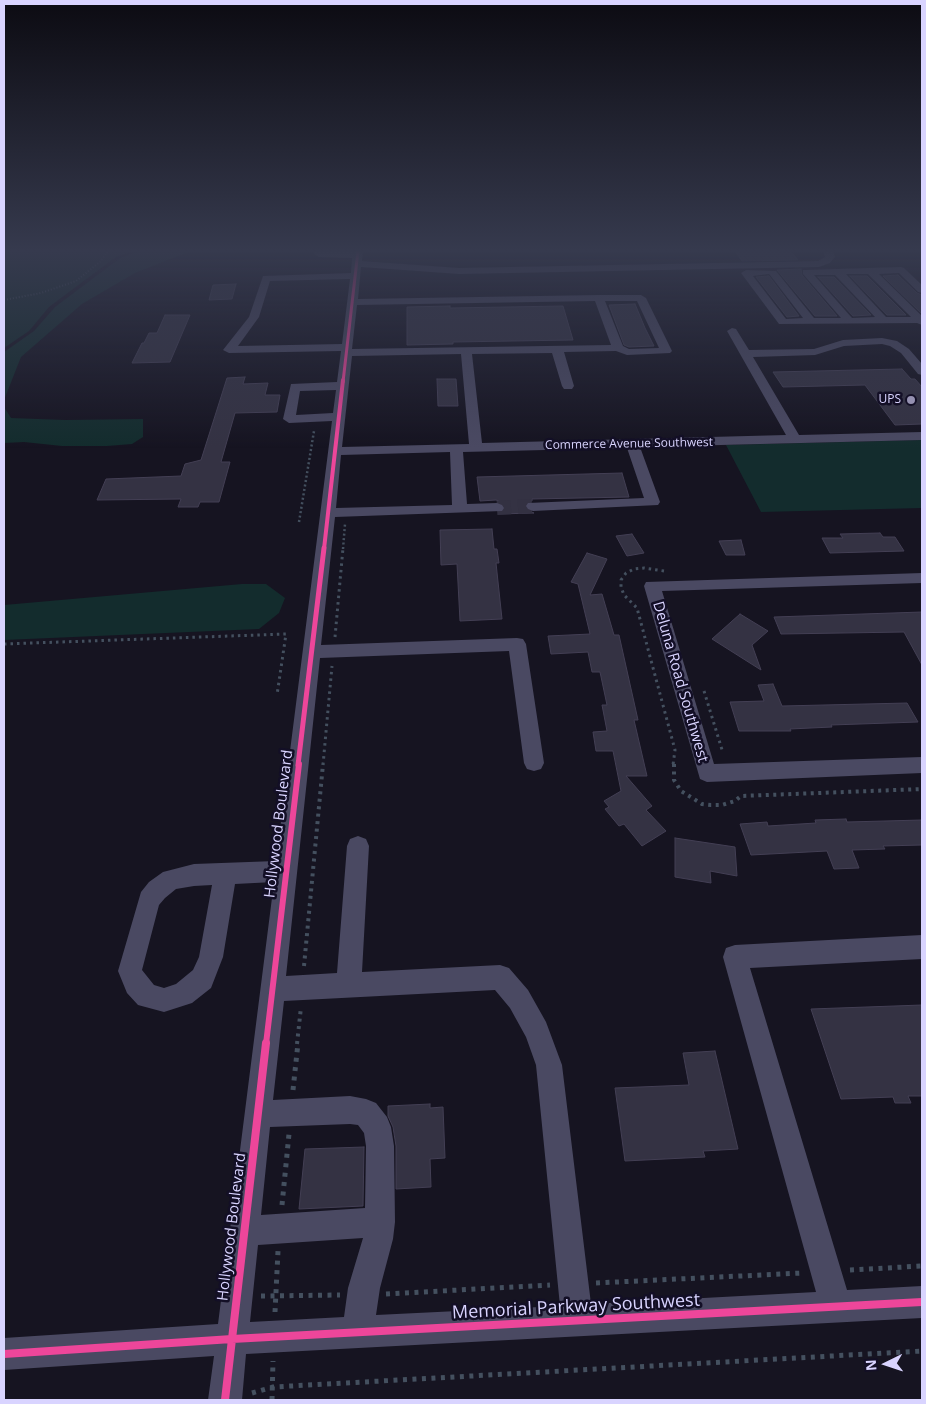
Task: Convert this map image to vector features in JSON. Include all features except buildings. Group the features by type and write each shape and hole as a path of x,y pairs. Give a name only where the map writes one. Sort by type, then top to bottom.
{"street":[{"path":"254,317 229,350 466,351 618,348 627,352 666,351 650,317"},
{"name":"Hollywood Boulevard","path":"225,1400 312,652 337,513 335,451 350,317"},
{"path":"606,317 618,348"},
{"path":"779,317 783,322 884,321 920,318"},
{"path":"807,317 811,322"},
{"path":"845,317 849,321"},
{"path":"880,317 884,321"},
{"path":"732,331 795,439"},
{"path":"745,354 815,352 843,343 882,341 893,343 905,351 922,372"},
{"path":"557,349 568,386"},
{"path":"466,351 476,447"},
{"path":"339,417 289,418 295,387 343,386"},
{"name":"Commerce Avenue Southwest","path":"335,451 922,436"},
{"path":"533,506 653,502 632,444"},
{"path":"456,448 460,509"},
{"path":"337,513 497,508"},
{"name":"Deluna Road Southwest","path":"922,578 652,586 707,773 922,765"},
{"path":"312,652 517,644 534,763"},
{"path":"349,984 358,846"},
{"path":"225,874 211,957 202,979 183,994 164,1000 147,996 136,984 130,971 149,900 158,890 171,880 194,875 286,871"},
{"path":"836,1307 736,957 922,947"},
{"path":"272,989 500,978 519,999 537,1031 549,1065 577,1320"},
{"path":"258,1114 350,1110 366,1112 377,1127 380,1146 380,1222 378,1239 364,1288 358,1333"},
{"path":"244,1231 380,1222"},
{"name":"Memorial Parkway Southwest","path":"4,1354 577,1320 922,1302"}],"path":[{"path":"299,522 316,418"},
{"path":"272,1400 273,1338 280,1229 333,652 337,513"},
{"path":"667,572 644,568 634,569 626,573 621,580 621,587 624,594 637,608 675,750 674,780 681,791 688,797 712,805 729,803 741,796 922,789"},
{"path":"4,644 286,634 277,696"},
{"path":"225,1400 273,1387 922,1351"}],"green space":[{"path":"4,317 41,317 29,331 4,348"},
{"path":"47,317 68,317 21,357 4,400 4,352 34,331"},
{"path":"4,407 11,418 65,420 143,419 143,437 132,444 107,446 62,446 24,442 4,443"},
{"path":"922,440 922,508 761,512 726,445"},
{"path":"242,584 266,584 285,598 279,613 259,629 4,640 4,605"}],"tunnel":[{"path":"497,508 533,506"}],"cycle path":[{"path":"225,1400 350,317"},
{"path":"4,1354 232,1339 922,1302"}],"place":[{"name":"UPS","path":"911,400"}]}
